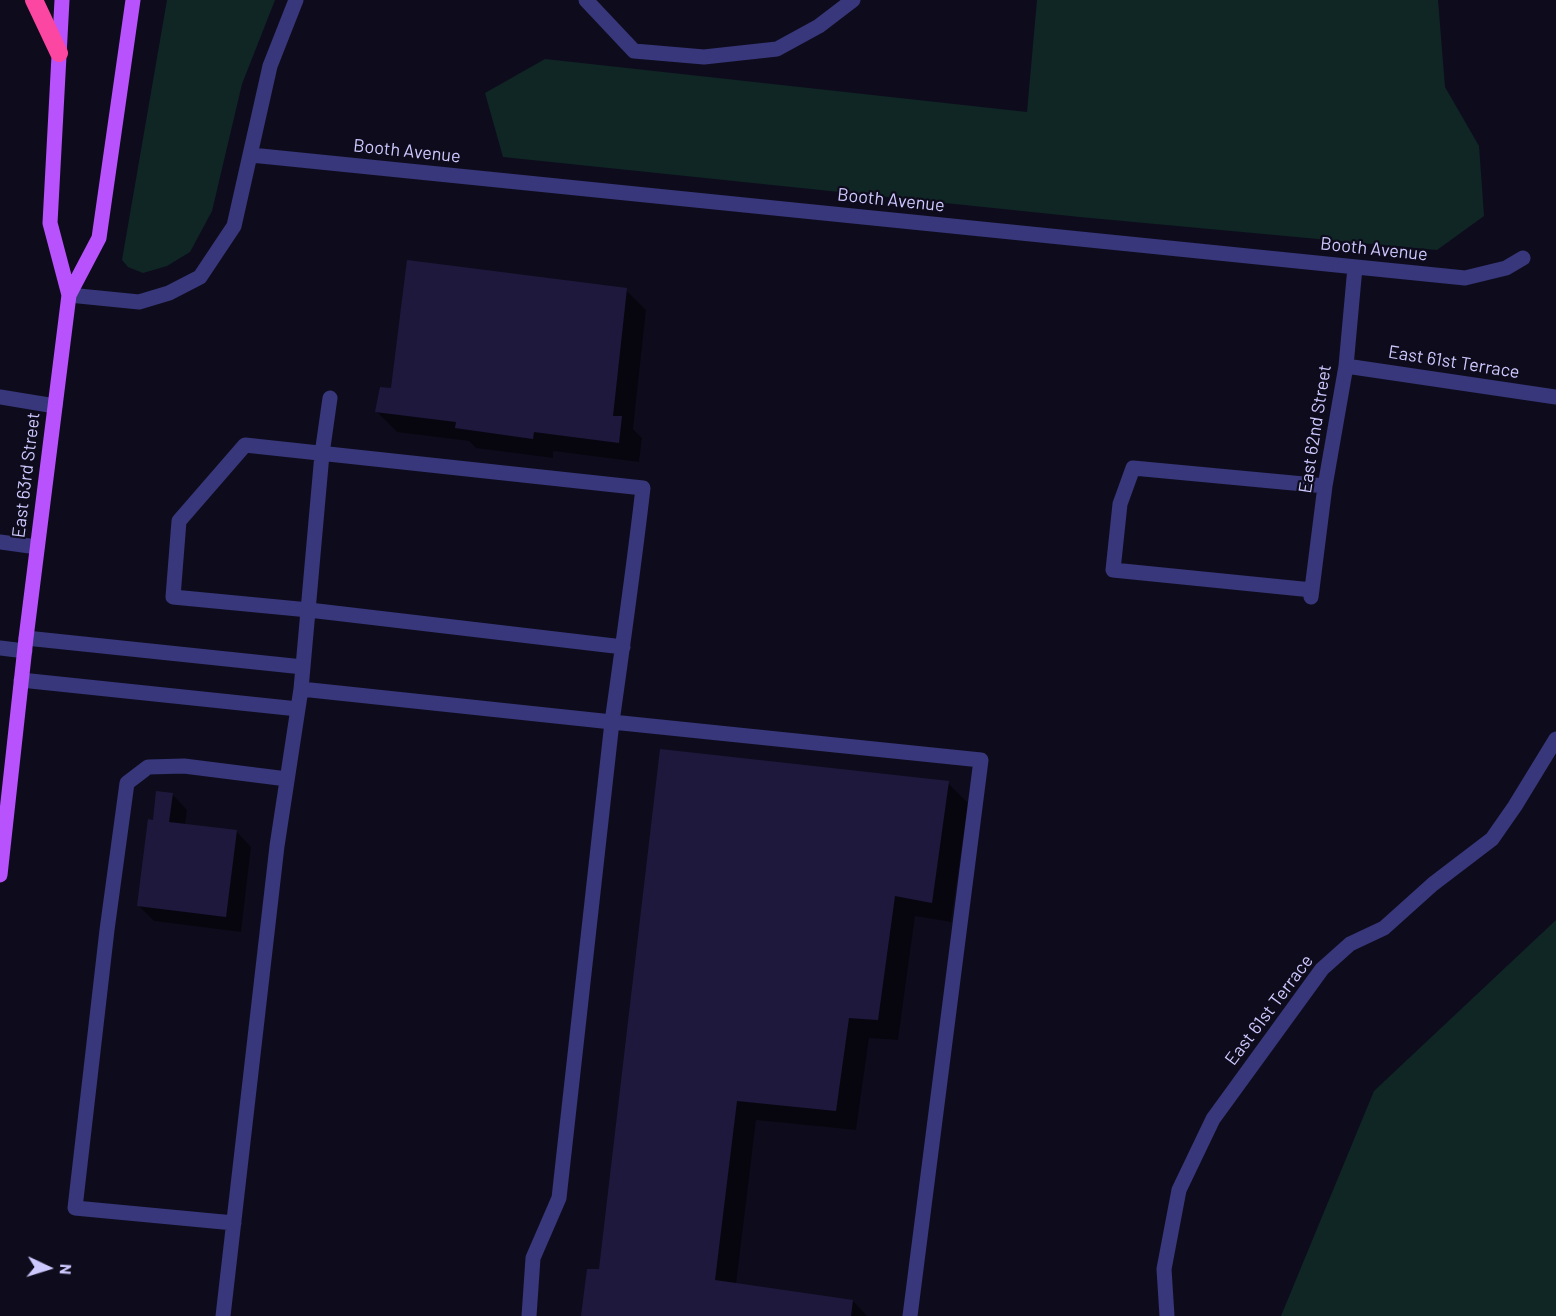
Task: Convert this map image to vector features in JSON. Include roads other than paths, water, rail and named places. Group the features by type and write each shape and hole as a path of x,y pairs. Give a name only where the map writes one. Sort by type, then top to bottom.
{"highway":[{"path":"34,0 59,53"}],"main road":[{"name":"East 63rd Street","path":"62,0 50,223 69,295"},
{"name":"East 63rd Street","path":"0,875 25,645 69,295 99,238 133,0"}],"street":[{"path":"69,295 139,302 170,293 200,277 234,225 270,66 296,0"},
{"path":"586,0 634,51 704,57 777,49 819,26 853,0"},
{"name":"Booth Avenue","path":"251,155 1466,278 1506,268 1523,258"},
{"name":"East 62nd Street","path":"1325,486 1133,468 1120,504 1113,570 1312,593 1325,486 1346,366 1355,267"},
{"name":"East 61st Terrace","path":"1346,366 1556,397"},
{"path":"0,397 55,406"},
{"path":"223,1316 274,873 302,689 322,454 330,398"},
{"path":"529,1316 533,1258 559,1198 612,722 623,647 643,488 245,445 179,521 173,597 309,610 623,647"},
{"path":"0,542 37,547"},
{"path":"0,648 25,645 303,667"},
{"path":"21,680 298,709"},
{"path":"302,689 981,760 910,1316"},
{"name":"East 61st Terrace","path":"1167,1316 1164,1269 1179,1190 1213,1119 1322,969 1350,944 1384,928 1433,884 1492,839 1556,739"},
{"path":"234,1223 75,1208 107,930 127,783 148,767 166,766 184,766 287,779"}]}
